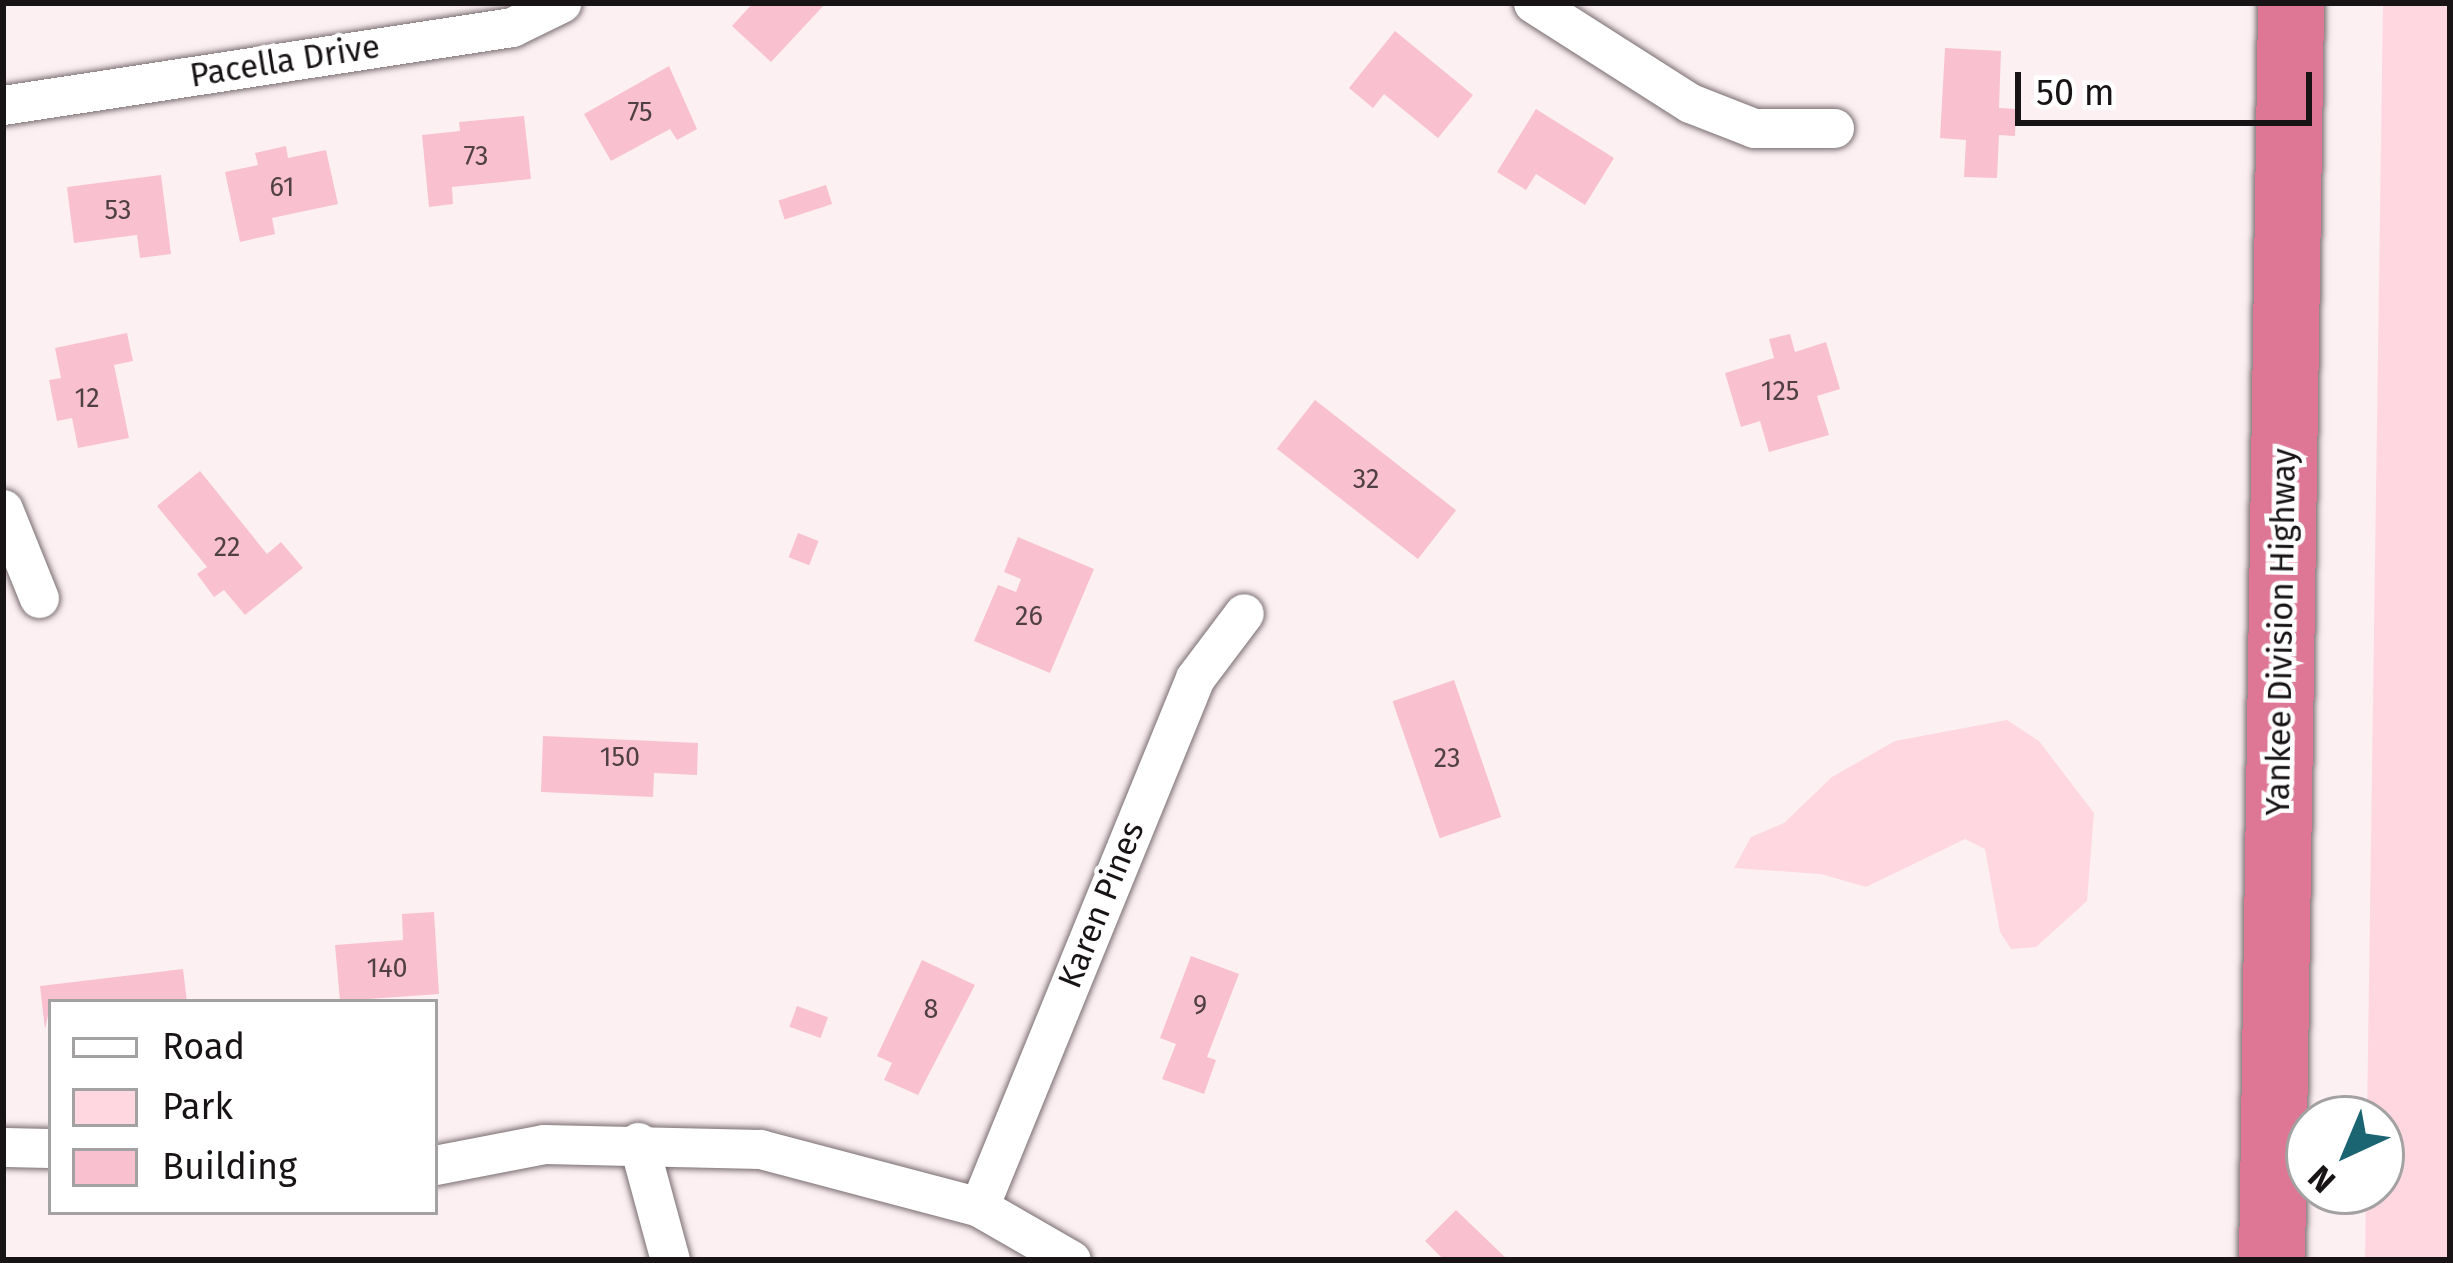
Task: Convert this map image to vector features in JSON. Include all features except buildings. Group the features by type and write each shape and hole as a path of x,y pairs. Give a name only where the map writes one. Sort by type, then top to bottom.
{"highway":[{"name":"Yankee Division Highway","path":"2272,1260 2291,3"}],"street":[{"name":"Pacella Drive","path":"3,105 512,27 561,3"},
{"path":"1533,3 1690,103 1754,128 1834,128"},
{"path":"3,509 39,598"},
{"name":"Karen Pines","path":"979,1207 1195,678 1244,613"},
{"path":"638,1142 670,1260"},
{"path":"438,1164 544,1144 638,1142 760,1149 979,1207 1071,1260"},
{"path":"3,1147 48,1148"}],"green space":[{"path":"2383,3 2450,3 2450,1260 2365,1260 2366,1215 2405,1215 2405,1095 2367,1095"},
{"path":"2007,720 2039,741 2094,813 2087,901 2036,947 2011,949 2000,932 1985,849 1965,839 1866,887 1821,874 1734,868 1751,837 1784,823 1832,777 1895,741"}]}
